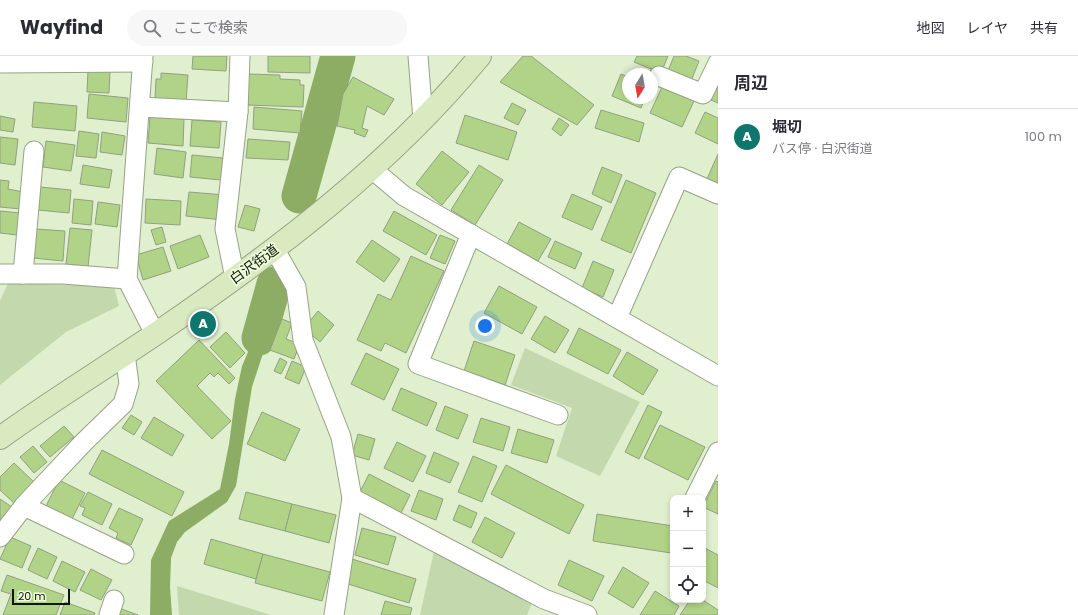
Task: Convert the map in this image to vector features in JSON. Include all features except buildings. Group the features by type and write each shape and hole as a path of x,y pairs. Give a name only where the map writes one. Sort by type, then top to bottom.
{"main road":[{"name":"白沢街道","path":"5,429 125,354 275,250 372,169 423,120 480,56"}],"street":[{"path":"235,278 225,229 238,112 240,56"},
{"path":"418,56 423,120"},
{"path":"0,63 36,59 143,59 127,279 155,334"},
{"path":"659,76 703,94 718,63"},
{"path":"140,107 238,112"},
{"path":"23,274 34,151"},
{"path":"372,169 404,196 718,376"},
{"path":"617,318 679,177 718,194"},
{"path":"471,234 418,364 558,415"},
{"path":"275,250 296,286 303,340 341,437 352,498 334,615"},
{"path":"0,274 63,274 127,279"},
{"path":"0,537 24,506 83,443 123,404 130,384 125,354"},
{"path":"696,495 718,452"},
{"path":"352,498 544,599 584,614"},
{"path":"24,506 124,554"}],"shaded area":[{"path":"329,56 348,56 329,112 323,143 315,167 311,176 297,186"},
{"path":"8,283 114,286 119,306 66,332 0,385 0,301"},
{"path":"284,289 252,387 236,486 227,502 185,532 177,542 171,558 170,587 172,615 150,615 151,560 169,521 220,489 242,366 251,345 262,296"},
{"path":"525,348 640,402 600,476 556,456 572,408 511,385"},
{"path":"434,551 532,603 527,615 420,615"},
{"path":"177,586 271,615 179,615"}],"waterway":[{"path":"299,196 338,56"},
{"path":"259,338 274,284"}],"place":[{"name":"堀切","path":"203,324"}]}
